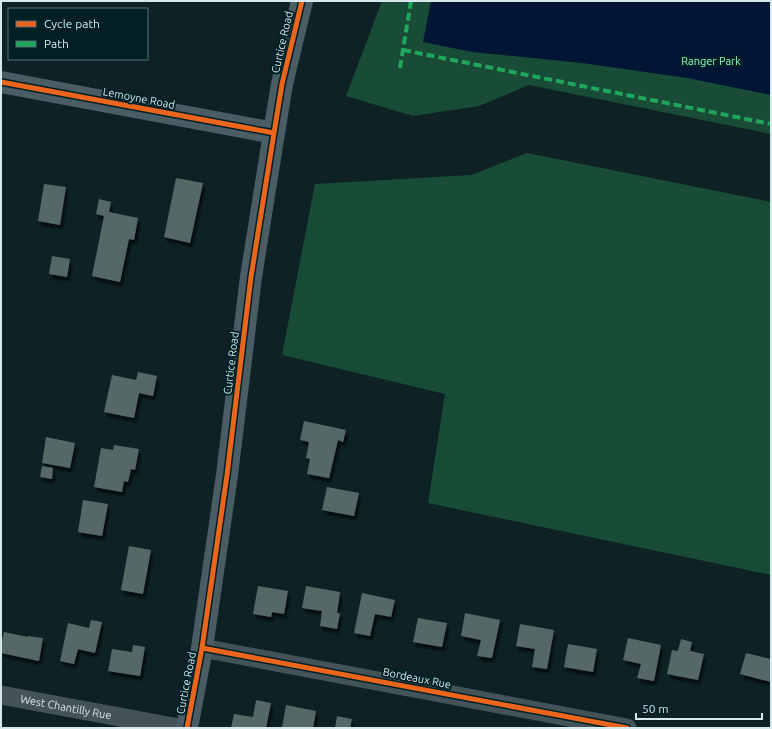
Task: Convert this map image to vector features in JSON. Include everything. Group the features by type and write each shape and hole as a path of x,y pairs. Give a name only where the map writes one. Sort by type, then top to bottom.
{"street":[{"name":"Curtice Road","path":"187,728 202,648 227,475 251,277 282,84 302,1"},
{"name":"Lemoyne Road","path":"1,82 274,133"},
{"name":"Bordeaux Rue","path":"202,648 627,728"},
{"name":"West Chantilly Rue","path":"1,695 179,728"}],"green space":[{"name":"Ranger Park","path":"382,1 771,1 771,134 529,85 479,106 413,116 346,96"},
{"path":"527,153 771,202 771,575 428,503 445,394 282,355 315,184 471,175"}],"water":[{"path":"431,1 771,1 771,95 687,78 582,63 472,52 423,42"}],"building":[{"path":"176,178 203,183 190,243 164,237"},
{"path":"44,184 66,187 60,225 38,221"},
{"path":"99,199 111,202 109,212 138,218 134,240 129,239 120,282 92,276 104,216 96,214"},
{"path":"52,256 70,259 67,277 49,274"},
{"path":"138,372 157,376 153,396 139,393 134,418 104,412 112,375 136,380"},
{"path":"304,421 346,430 343,442 338,440 329,478 307,474 310,459 306,458 309,442 300,440"},
{"path":"46,437 75,443 70,468 42,463"},
{"path":"114,445 139,449 135,470 131,469 128,482 124,481 122,492 94,487 101,448 113,450"},
{"path":"42,466 53,468 52,479 40,477"},
{"path":"327,487 359,493 354,516 322,510"},
{"path":"83,500 108,504 102,536 78,532"},
{"path":"129,546 151,550 143,594 121,590"},
{"path":"258,586 288,591 284,614 272,612 271,617 253,614"},
{"path":"306,586 340,592 337,613 340,613 337,629 320,626 322,611 302,608"},
{"path":"362,593 395,600 391,617 375,614 370,636 354,633"},
{"path":"465,613 500,620 492,658 477,656 481,640 461,636"},
{"path":"418,618 447,623 442,647 413,642"},
{"path":"91,620 102,622 95,653 78,649 74,664 60,661 68,623 89,628"},
{"path":"520,624 554,630 547,669 532,667 535,649 516,646"},
{"path":"4,632 28,637 43,638 39,661 1,653 1,644"},
{"path":"628,638 661,645 654,681 637,678 641,664 623,660"},
{"path":"681,639 692,642 690,651 704,654 698,680 667,674 672,650 678,651"},
{"path":"568,644 597,649 593,672 564,667"},
{"path":"133,645 145,647 140,676 108,671 112,649 132,652"},
{"path":"746,653 771,659 771,682 740,674"},
{"path":"256,700 271,703 266,728 231,728 234,714 253,717"},
{"path":"286,705 316,711 313,728 282,728"},
{"path":"337,716 352,719 350,728 335,728"}],"marked path":[{"path":"400,68 411,1"},
{"path":"403,50 771,124"}],"cycle path":[{"path":"187,728 202,648 227,475 251,277 282,84 302,1"},
{"path":"1,82 274,133"},
{"path":"202,648 627,728"}]}
